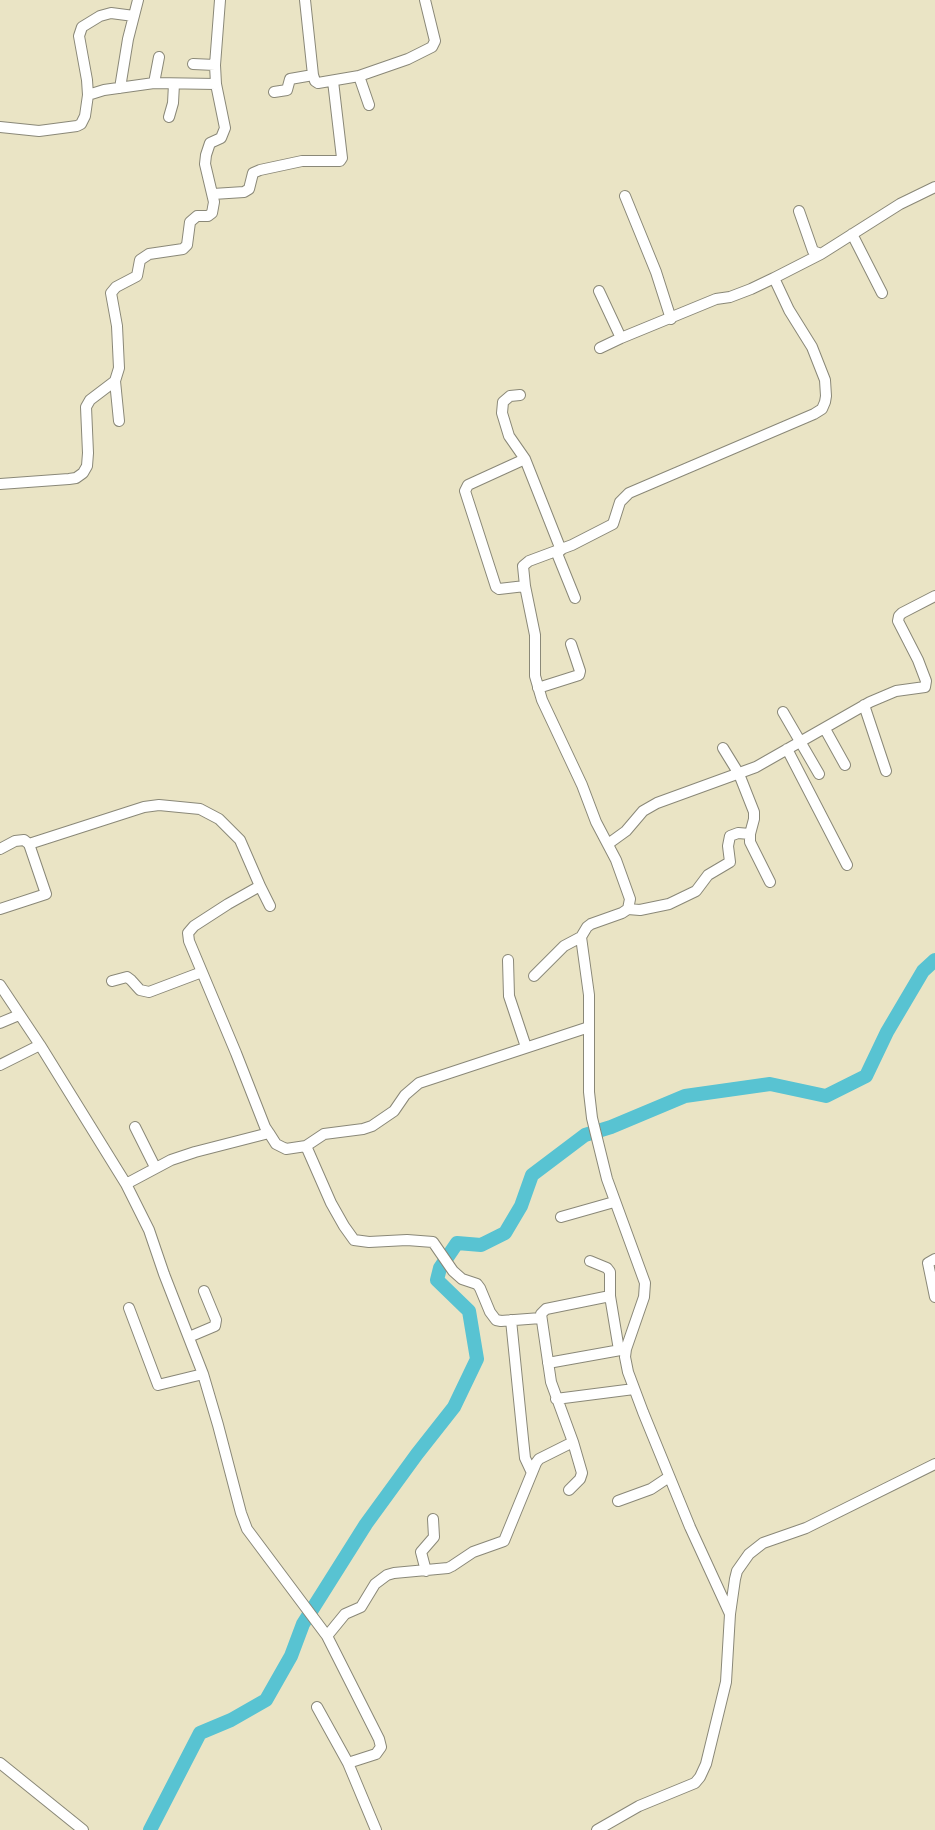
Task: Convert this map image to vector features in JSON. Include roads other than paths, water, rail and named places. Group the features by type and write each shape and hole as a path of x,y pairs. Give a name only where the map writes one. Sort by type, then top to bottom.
{"street":[{"path":"120,88 128,39 138,0"},
{"path":"119,421 114,381 119,368 111,293 116,287 137,276 140,260 149,254 183,250 187,245 190,222 197,216 208,216 212,213 213,194 205,164 206,155 210,143 221,138 225,128 216,84 220,0"},
{"path":"305,0 313,75 316,82 359,76 408,59 432,47 434,41 425,0"},
{"path":"0,128 39,131 81,124 85,116 88,95 79,36 82,28 100,16 111,13 134,16"},
{"path":"154,83 159,57"},
{"path":"194,64 216,65"},
{"path":"274,92 287,90 290,79 313,75"},
{"path":"359,76 369,105"},
{"path":"213,194 244,192 249,189 253,173 260,170 302,161 340,161 342,158 333,81"},
{"path":"88,95 104,90 154,83 216,84"},
{"path":"169,118 173,103 174,84"},
{"path":"600,348 626,335 671,319 716,299 745,291 774,278 821,254 908,200 935,187"},
{"path":"625,196 656,272 671,319"},
{"path":"799,211 813,251 821,254"},
{"path":"852,234 882,293"},
{"path":"628,909 630,899 628,892 538,688 535,635 522,566 613,524 620,502 629,493 794,424 822,408 826,402 825,380 812,347 789,310 774,278"},
{"path":"599,291 621,338"},
{"path":"0,484 69,479 76,478 83,473 87,466 88,454 86,407 90,400 114,381"},
{"path":"520,394 510,396 503,402 502,413 511,442 525,459 575,598"},
{"path":"525,459 468,485 465,491 496,587 499,590 525,586"},
{"path":"608,844 626,831 643,811 657,803 767,762 864,705 896,691 925,687 926,681 918,660 898,621 902,613 935,596"},
{"path":"538,688 579,675 580,671 570,644"},
{"path":"864,705 886,771"},
{"path":"783,712 819,774"},
{"path":"825,729 845,764"},
{"path":"723,748 738,774 754,812 750,834 752,849 770,882"},
{"path":"787,749 847,865"},
{"path":"29,844 151,806 167,805 200,809 219,818 240,840 270,906"},
{"path":"534,976 564,946 581,937 591,924 622,914 628,909 652,908 670,904 696,891 708,875 730,862 728,846 730,836 738,833 750,834"},
{"path":"0,849 15,841 24,840 29,844 46,894 0,908"},
{"path":"260,886 206,918 194,926 188,933 189,941 263,1122 279,1147 286,1149 306,1146 324,1134 372,1126 394,1111 404,1095 418,1083 589,1027"},
{"path":"581,937 588,987 589,1092 596,1141 614,1202 644,1283 644,1297 622,1349"},
{"path":"508,960 509,996 526,1047"},
{"path":"112,981 126,978 131,980 140,990 148,992 202,972"},
{"path":"0,985 40,1045 126,1184 154,1242 164,1274 203,1374 244,1522 250,1535 327,1636 381,1743 381,1747 376,1754 348,1763"},
{"path":"0,1023 19,1014"},
{"path":"0,1064 40,1045"},
{"path":"135,1127 155,1167"},
{"path":"126,1184 155,1167 195,1152 269,1133"},
{"path":"306,1146 331,1203 354,1240 369,1242 407,1240 433,1242 462,1279 477,1284 490,1312 496,1320 541,1318"},
{"path":"562,1217 614,1202"},
{"path":"935,1260 928,1263 935,1297"},
{"path":"590,1261 603,1265 610,1272 610,1296 628,1372 669,1477 730,1614"},
{"path":"189,1338 212,1328 216,1323 204,1291"},
{"path":"569,1490 580,1479 582,1473 573,1442 556,1399 548,1363 541,1318 542,1311 610,1296"},
{"path":"130,1308 158,1385 203,1374"},
{"path":"511,1320 523,1438 526,1458 532,1473"},
{"path":"548,1363 622,1349"},
{"path":"556,1399 634,1389"},
{"path":"327,1636 345,1614 361,1607 375,1584 382,1577 394,1572 426,1571 452,1566 469,1554 504,1541 539,1459 573,1442"},
{"path":"597,1830 639,1806 695,1783 700,1777 706,1764 726,1682 730,1614 737,1571 742,1562 756,1547 763,1543 814,1524 935,1464"},
{"path":"618,1501 651,1489 669,1477"},
{"path":"426,1571 421,1552 434,1537 433,1519"},
{"path":"317,1707 348,1763 376,1830"},
{"path":"0,1763 83,1830"}],"waterway":[{"path":"150,1830 200,1733 231,1720 266,1700 291,1656 303,1624 366,1524 454,1407 477,1359 469,1311 437,1280 440,1268 457,1243 481,1245 505,1233 521,1206 532,1175 585,1135 611,1127 685,1096 770,1084 826,1096 866,1076 887,1032 923,971 935,960"}]}
